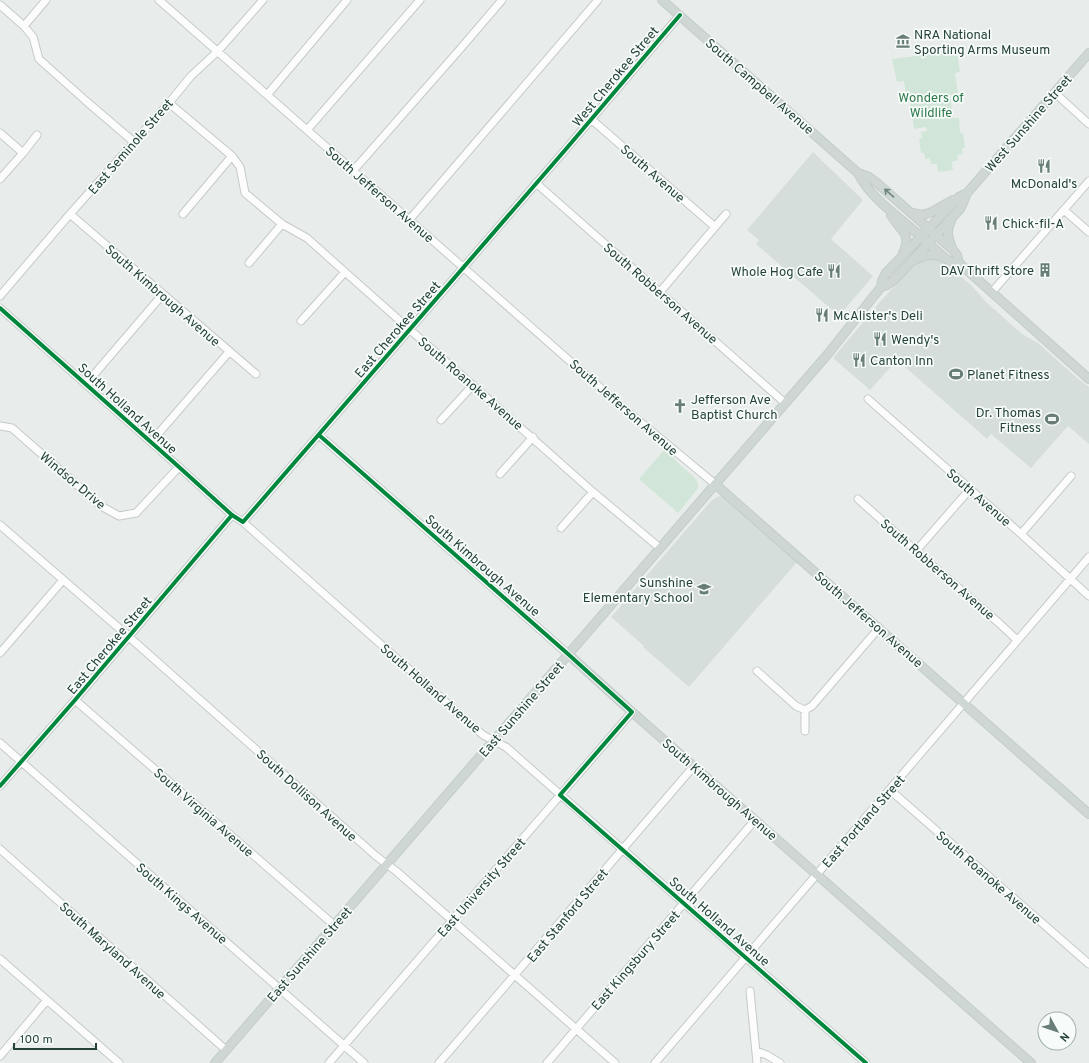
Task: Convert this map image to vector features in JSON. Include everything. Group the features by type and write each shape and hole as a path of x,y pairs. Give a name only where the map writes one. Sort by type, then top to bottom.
{"main road":[{"name":"South Campbell Avenue","path":"662,0 858,173 868,190 945,259 951,262 959,263 1089,379"},
{"name":"West Sunshine Street","path":"881,287 894,280 960,209 967,193 1089,53"},
{"name":"South Campbell Avenue","path":"858,173 869,177 936,234 957,255 959,263"},
{"name":"West Sunshine Street","path":"827,355 881,287 886,273 959,197 967,193"},
{"path":"907,209 917,214 926,214 959,197"},
{"path":"887,207 906,237 906,247 902,256"},
{"path":"953,250 949,241 948,227 954,215"},
{"path":"909,263 929,255 936,255 945,259"},
{"name":"East Sunshine Street","path":"215,1063 827,355"},
{"name":"South Jefferson Avenue","path":"715,484 1089,814"},
{"name":"South Kimbrough Avenue","path":"568,654 1031,1063"}],"street":[{"path":"24,26 46,0"},
{"name":"South Jefferson Avenue","path":"159,0 621,406 715,484"},
{"name":"East Seminole Street","path":"0,296 191,76 218,52 263,0"},
{"path":"267,95 347,0"},
{"path":"308,130 420,0"},
{"path":"353,171 502,0"},
{"path":"410,219 598,0"},
{"path":"0,5 24,26 33,37 39,59 134,142"},
{"name":"West Cherokee Street","path":"566,149 680,15"},
{"path":"1055,93 1089,124"},
{"name":"South Roanoke Avenue","path":"168,103 232,156 240,166 245,193 282,224 308,238 344,272 533,437 593,492 660,548"},
{"name":"South Avenue","path":"591,119 715,227"},
{"path":"0,133 23,154"},
{"path":"0,179 23,154 37,135"},
{"name":"East Cherokee Street","path":"243,522 566,149"},
{"path":"183,214 232,156"},
{"path":"992,292 1089,181"},
{"name":"South Robberson Avenue","path":"536,183 785,403"},
{"path":"1064,210 1089,232"},
{"name":"South Kimbrough Avenue","path":"70,214 256,374"},
{"path":"660,292 726,214"},
{"path":"249,262 282,224"},
{"path":"301,321 344,272"},
{"path":"86,384 163,294"},
{"name":"South Holland Avenue","path":"0,308 232,515 243,522 483,735 506,747 866,1063"},
{"path":"151,442 229,352"},
{"path":"441,420 473,385"},
{"name":"South Avenue","path":"868,400 1021,534 1089,596"},
{"name":"Windsor Drive","path":"0,426 12,428 101,506 119,516 136,513 179,467"},
{"name":"South Kimbrough Avenue","path":"319,434 568,654"},
{"path":"500,474 533,437"},
{"path":"1021,534 1071,476"},
{"path":"916,551 970,489"},
{"path":"561,528 593,492"},
{"name":"South Robberson Avenue","path":"858,499 1017,640"},
{"name":"East Cherokee Street","path":"0,786 232,515"},
{"name":"South Dollison Avenue","path":"0,525 128,636 376,856 396,871 615,1063"},
{"name":"East Portland Street","path":"656,1063 1089,557"},
{"path":"0,653 63,580"},
{"path":"805,710 812,706 879,628"},
{"path":"757,671 796,706 805,710"},
{"name":"South Virginia Avenue","path":"75,700 334,925"},
{"path":"805,710 805,731"},
{"name":"East University Street","path":"330,1063 632,712"},
{"name":"South Kings Avenue","path":"0,743 364,1063"},
{"name":"East Stanford Street","path":"439,1063 694,766"},
{"name":"South Roanoke Avenue","path":"890,790 1089,964"},
{"name":"East Kingsbury Street","path":"546,1063 755,820"},
{"name":"South Maryland Avenue","path":"0,850 226,1050"},
{"path":"0,959 119,1063"},
{"path":"750,991 757,1063"},
{"path":"0,1056 47,1000"},
{"path":"756,1051 767,1055 780,1063"}],"shaded area":[{"path":"813,152 863,200 831,239 873,276 839,316 756,244 759,240 747,230"},
{"path":"940,258 972,286 986,302 1022,334 1038,343 1089,387 1089,444 1068,426 1031,468 991,434 987,439 897,360 870,390 833,358 879,303 912,267 923,259"},
{"name":"Sunshine Elementary School","path":"721,496 798,561 689,687 611,617 710,502"}],"green space":[{"name":"Wonders of Wildlife","path":"957,51 960,72 955,73 958,94 950,95 953,118 959,118 960,133 963,133 965,148 962,148 963,154 957,155 958,160 952,162 953,170 938,172 937,164 931,164 930,158 925,159 924,153 921,153 919,139 922,138 921,132 927,131 926,127 914,129 910,101 907,101 904,81 897,82 892,59"},
{"path":"665,449 694,477 698,485 698,488 678,513 639,479"}],"cycle path":[{"path":"0,308 232,515 243,522 680,15"},
{"path":"319,435 632,712 560,795 866,1063"},
{"path":"0,786 232,515"}],"place":[{"name":"NRA National Sporting Arms Museum","path":"903,41"},
{"name":"McDonald's","path":"1044,166"},
{"name":"Chick-fil-A","path":"991,223"},
{"name":"DAV Thrift Store","path":"1045,270"},
{"name":"Whole Hog Cafe","path":"834,271"},
{"name":"McAlister's Deli","path":"822,315"},
{"name":"Wendy's","path":"880,339"},
{"name":"Canton Inn","path":"859,360"},
{"name":"Planet Fitness","path":"956,374"},
{"name":"Jefferson Ave Baptist Church","path":"680,406"},
{"name":"Dr. Thomas Fitness","path":"1052,419"},
{"name":"Sunshine Elementary School","path":"704,589"}]}
